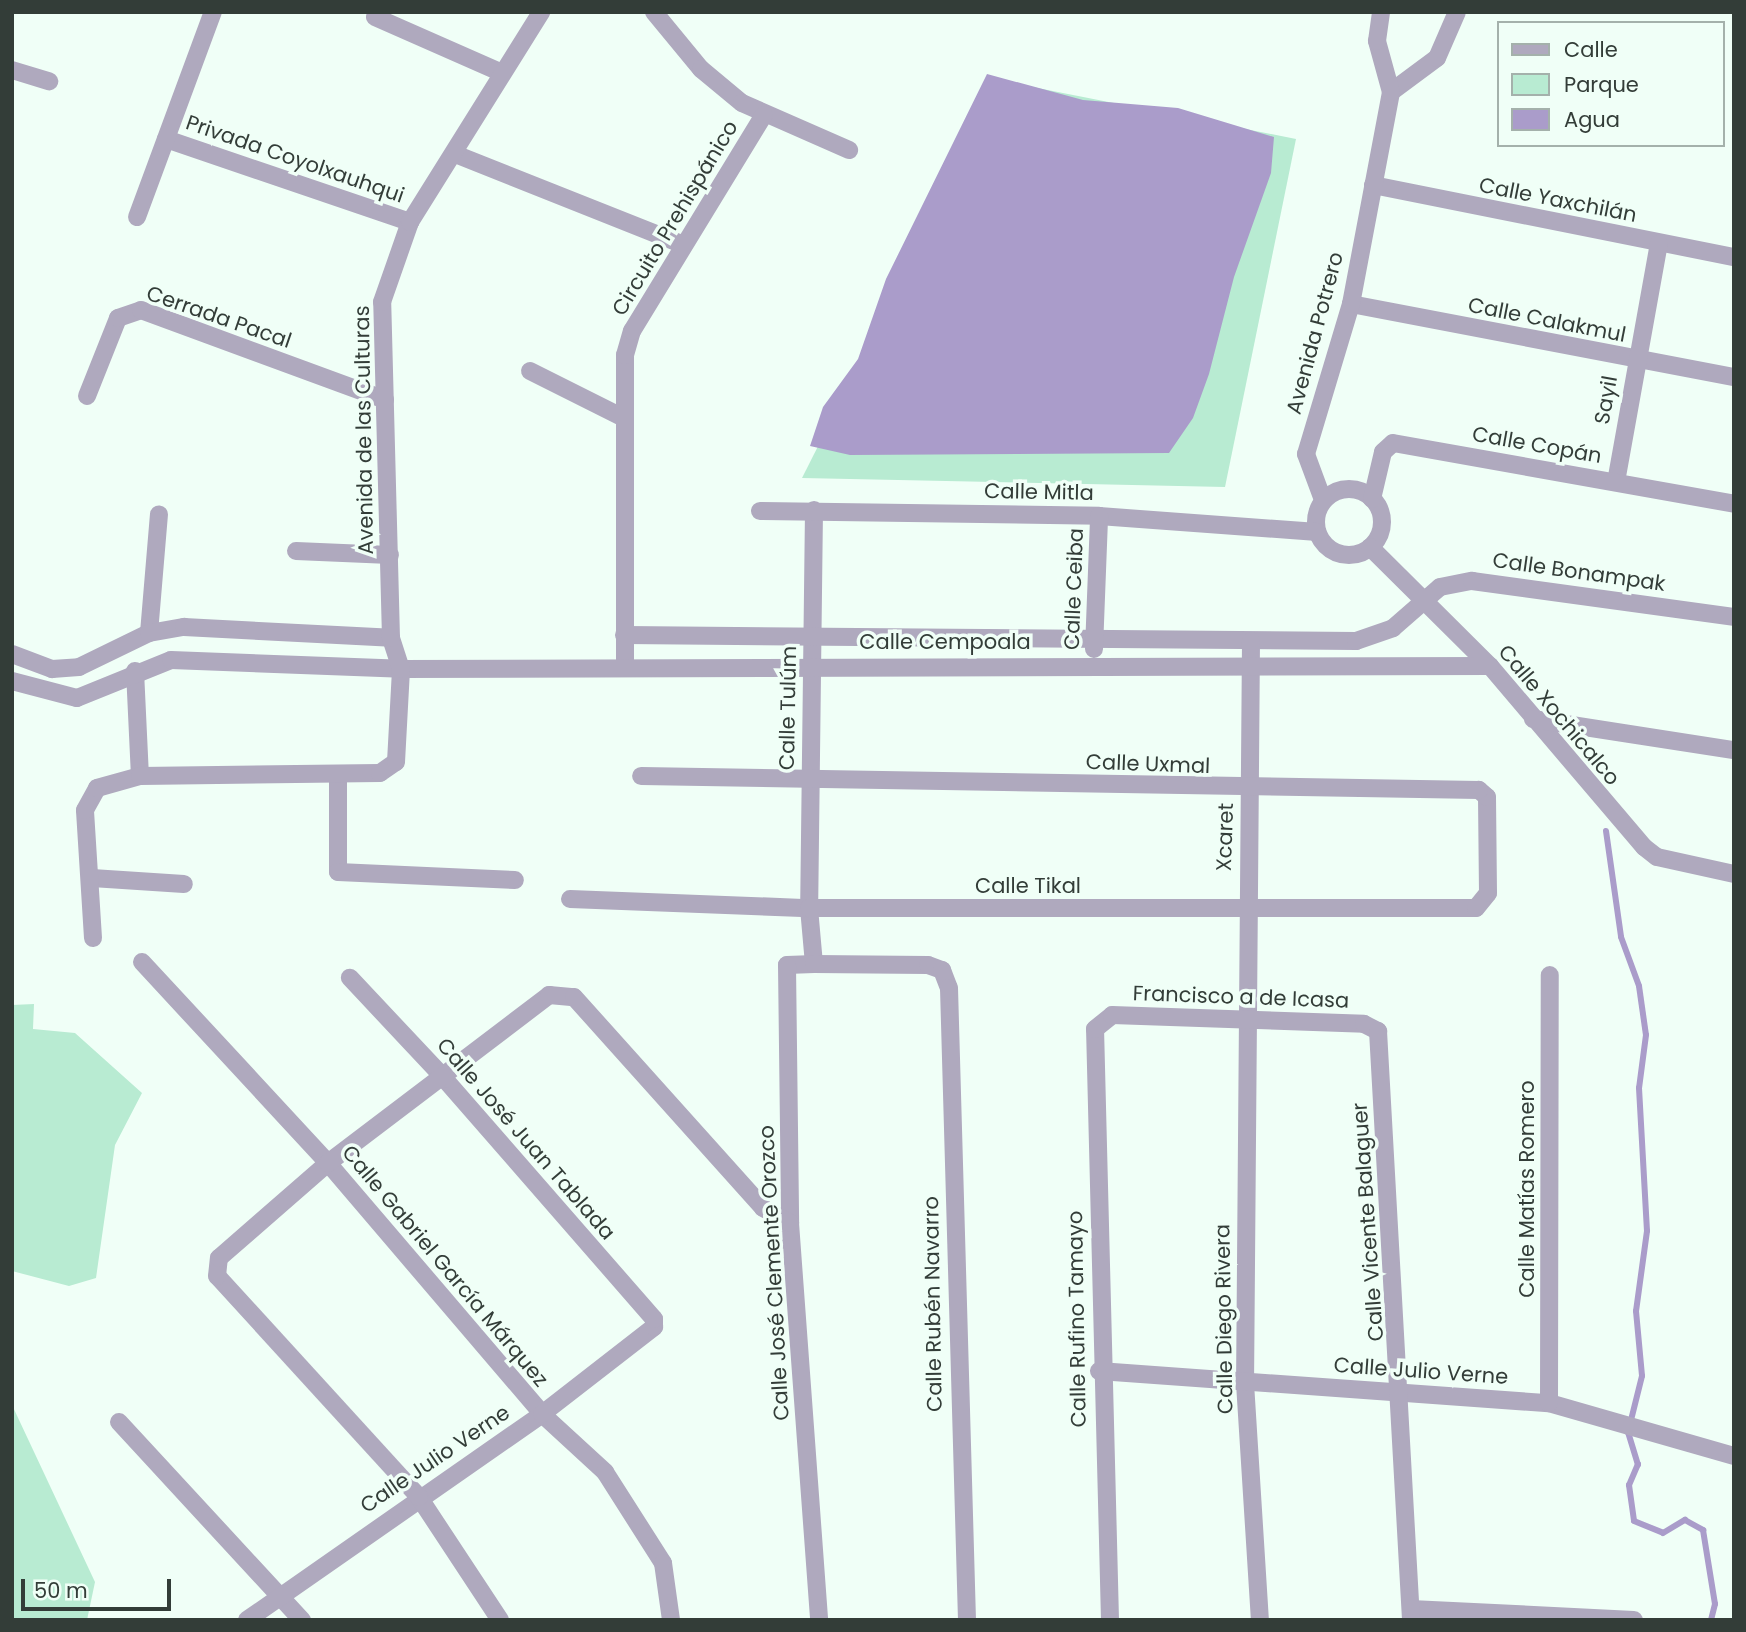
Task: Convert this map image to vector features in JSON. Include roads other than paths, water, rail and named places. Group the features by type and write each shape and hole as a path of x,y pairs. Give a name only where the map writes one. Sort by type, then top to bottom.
{"street":[{"name":"Privada Coyolxauhqui","path":"137,217 213,12"},
{"name":"Avenida de las Culturas","path":"338,774 389,771 396,762 401,668 391,638 382,302 410,222 455,154 541,12"},
{"name":"Circuito Prehispánico","path":"625,666 620,416 632,331 764,115 701,69 654,12"},
{"name":"Avenida Potrero","path":"1323,500 1306,454 1351,304 1391,92 1377,41 1381,12"},
{"path":"1391,92 1437,58 1457,12"},
{"path":"375,18 502,73"},
{"path":"12,70 49,81"},
{"path":"764,115 849,150"},
{"name":"Privada Coyolxauhqui","path":"166,139 410,222"},
{"path":"455,154 684,245"},
{"name":"Calle Yaxchilán","path":"1373,186 1734,257"},
{"name":"Sayil","path":"1616,482 1659,244"},
{"name":"Calle Calakmul","path":"1351,304 1636,361 1734,377"},
{"name":"Cerrada Pacal","path":"88,396 118,318 141,310 385,400"},
{"path":"530,371 620,416"},
{"name":"Calle Copán","path":"1372,499 1383,452 1393,443 1734,504"},
{"path":"1343,489 1372,499 1382,527 1370,548 1339,554 1317,532 1323,500 1343,489"},
{"name":"Calle Tulúm","path":"809,908 814,510"},
{"name":"Calle Mitla","path":"760,511 1099,516 1317,532"},
{"path":"149,633 159,514"},
{"name":"Calle Ceiba","path":"1095,664 1093,637 1099,516"},
{"name":"Calle Xochicalco","path":"1370,548 1490,666 1644,847 1657,857 1734,874"},
{"path":"296,551 390,555"},
{"name":"Calle Bonampak","path":"1423,602 1440,587 1490,581 1734,617"},
{"name":"Calle Cempoala","path":"624,635 1367,640 1423,602"},
{"path":"12,654 52,669 79,667 149,633 184,627 391,638"},
{"path":"251,663 252,631"},
{"name":"Xcaret","path":"1246,1017 1244,909 1250,790 1248,670 1251,641"},
{"path":"12,681 78,698 135,671 171,660 401,668"},
{"name":"Calle Cempoala","path":"401,668 1095,664 1248,670 1490,666"},
{"path":"135,671 140,776"},
{"path":"1533,719 1734,750"},
{"path":"93,938 87,799 97,788 140,776 338,774 338,872 515,880"},
{"name":"Calle Uxmal","path":"641,776 810,777 1250,790 1485,792 1485,903"},
{"path":"92,878 184,884"},
{"name":"Calle Tikal","path":"570,899 809,908 1476,908 1485,903"},
{"path":"809,908 814,964"},
{"name":"Calle Gabriel García Márquez","path":"142,962 327,1163 541,1414 605,1472 663,1563 671,1620"},
{"name":"Calle Rubén Navarro","path":"814,964 928,965 942,970 948,988 967,1620"},
{"name":"Calle José Clemente Orozco","path":"814,964 787,965 790,1223 819,1620"},
{"name":"Calle Matías Romero","path":"1549,1403 1550,975"},
{"name":"Calle José Juan Tablada","path":"349,978 445,1079 654,1319 650,1336"},
{"path":"500,1620 419,1497 215,1266 327,1163 445,1079 549,995 562,994 574,997 763,1208 790,1223"},
{"name":"Francisco a de Icasa","path":"1101,1019 1246,1017 1364,1024 1378,1031"},
{"name":"Calle Diego Rivera","path":"1246,1017 1245,1383 1260,1620"},
{"name":"Calle Rufino Tamayo","path":"1101,1019 1096,1029 1099,1371 1110,1620"},
{"name":"Calle Vicente Balaguer","path":"1378,1031 1402,1392 1411,1615"},
{"name":"Calle Julio Verne","path":"247,1620 279,1593 650,1336"},
{"name":"Calle Julio Verne","path":"1099,1371 1549,1403 1734,1456"},
{"path":"119,1422 302,1620"},
{"path":"1411,1615 1634,1620"}],"water":[{"path":"987,74 1083,100 1178,108 1274,137 1271,173 1234,277 1209,374 1193,418 1169,453 850,455 810,446 823,407 858,359 886,279"}],"waterway":[{"path":"1606,831 1621,937 1639,986 1646,1035 1639,1088 1647,1231 1636,1311 1642,1376 1628,1432 1638,1464 1629,1485 1634,1521 1663,1533 1685,1520 1703,1530 1715,1604 1711,1620"}]}
